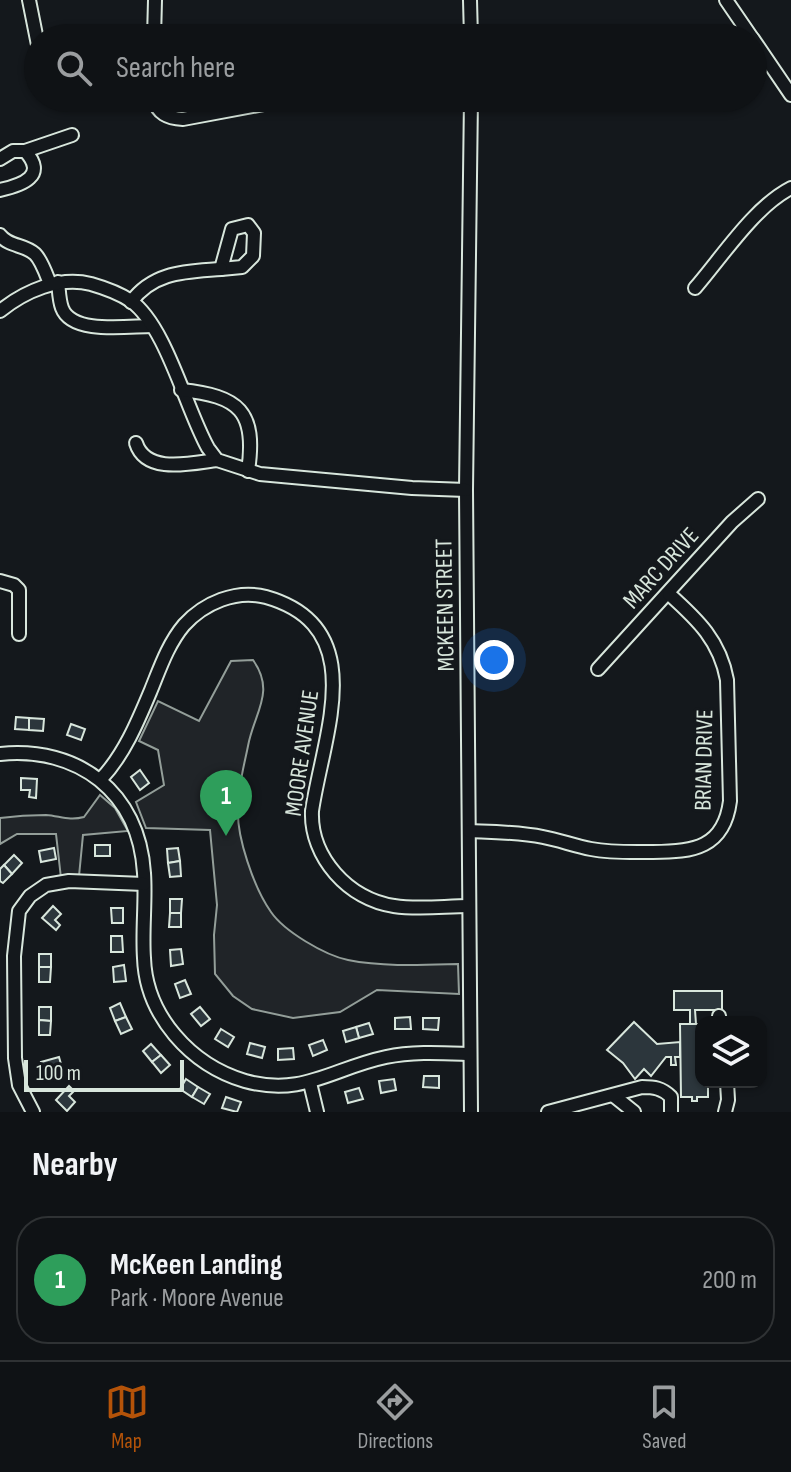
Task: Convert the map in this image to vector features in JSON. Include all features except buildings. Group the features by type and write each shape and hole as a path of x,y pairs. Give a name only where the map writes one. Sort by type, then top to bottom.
{"street":[{"path":"29,0 34,24"},
{"path":"154,24 155,0"},
{"path":"470,0 471,24"},
{"path":"726,0 742,24"},
{"path":"767,61 791,95"},
{"path":"161,112 170,118 183,119 221,112"},
{"name":"MCKEEN STREET","path":"471,112 466,490 471,1112"},
{"path":"0,159 13,151 25,151 72,135"},
{"path":"0,190 27,183 32,176 32,159 25,151"},
{"path":"695,288 777,195 791,188"},
{"path":"0,235 8,243 37,256 54,283 67,317 76,324 152,326"},
{"path":"131,302 140,290 159,277 221,269"},
{"path":"0,311 54,283 98,286 131,302 152,326 203,439 217,460"},
{"path":"181,390 216,395 239,406 249,425 248,471"},
{"path":"136,443 142,455 154,462 180,464 217,460 248,471 412,488 466,490"},
{"name":"MARC DRIVE","path":"598,669 732,522 758,499"},
{"path":"0,581 19,590 19,634"},
{"name":"BRIAN DRIVE","path":"469,831 542,836 616,852 690,850 710,841 717,834 727,819 730,801 724,662 705,628 669,594"},
{"name":"MOORE AVENUE","path":"101,779 125,745 164,658 183,626 200,612 230,596 258,595 271,599 295,609 313,625 325,643 332,663 334,692 312,811 312,830 322,856 351,888 371,901 407,907 469,906"},
{"path":"0,754 38,753 84,768 101,779 126,810 140,846 144,884 145,968 157,1006 180,1042 208,1065 244,1080 283,1086 310,1083 389,1056 470,1054"},
{"path":"33,1112 19,1085 15,1058 14,956 19,911 30,896 46,885 69,881 144,884"},
{"path":"310,1083 317,1112"},
{"path":"548,1112 572,1109 628,1089 656,1087 671,1097 671,1112"},
{"path":"725,1112 727,1088"},
{"path":"614,1096 634,1112"}],"shaded area":[{"path":"253,660 260,672 263,693 242,776 238,819 247,861 271,912 295,934 317,948 348,960 389,965 458,964 459,994 377,990 340,1012 293,1018 252,1009 233,996 215,974 217,905 210,830 146,828 136,802 164,785 158,750 139,741 158,701 199,721 231,661"},
{"path":"100,795 115,808 128,831 83,835 79,876 61,878 56,834 17,834 0,844 0,818 40,815 84,817"}],"place":[{"name":"McKeen Landing","path":"226,836"}]}
